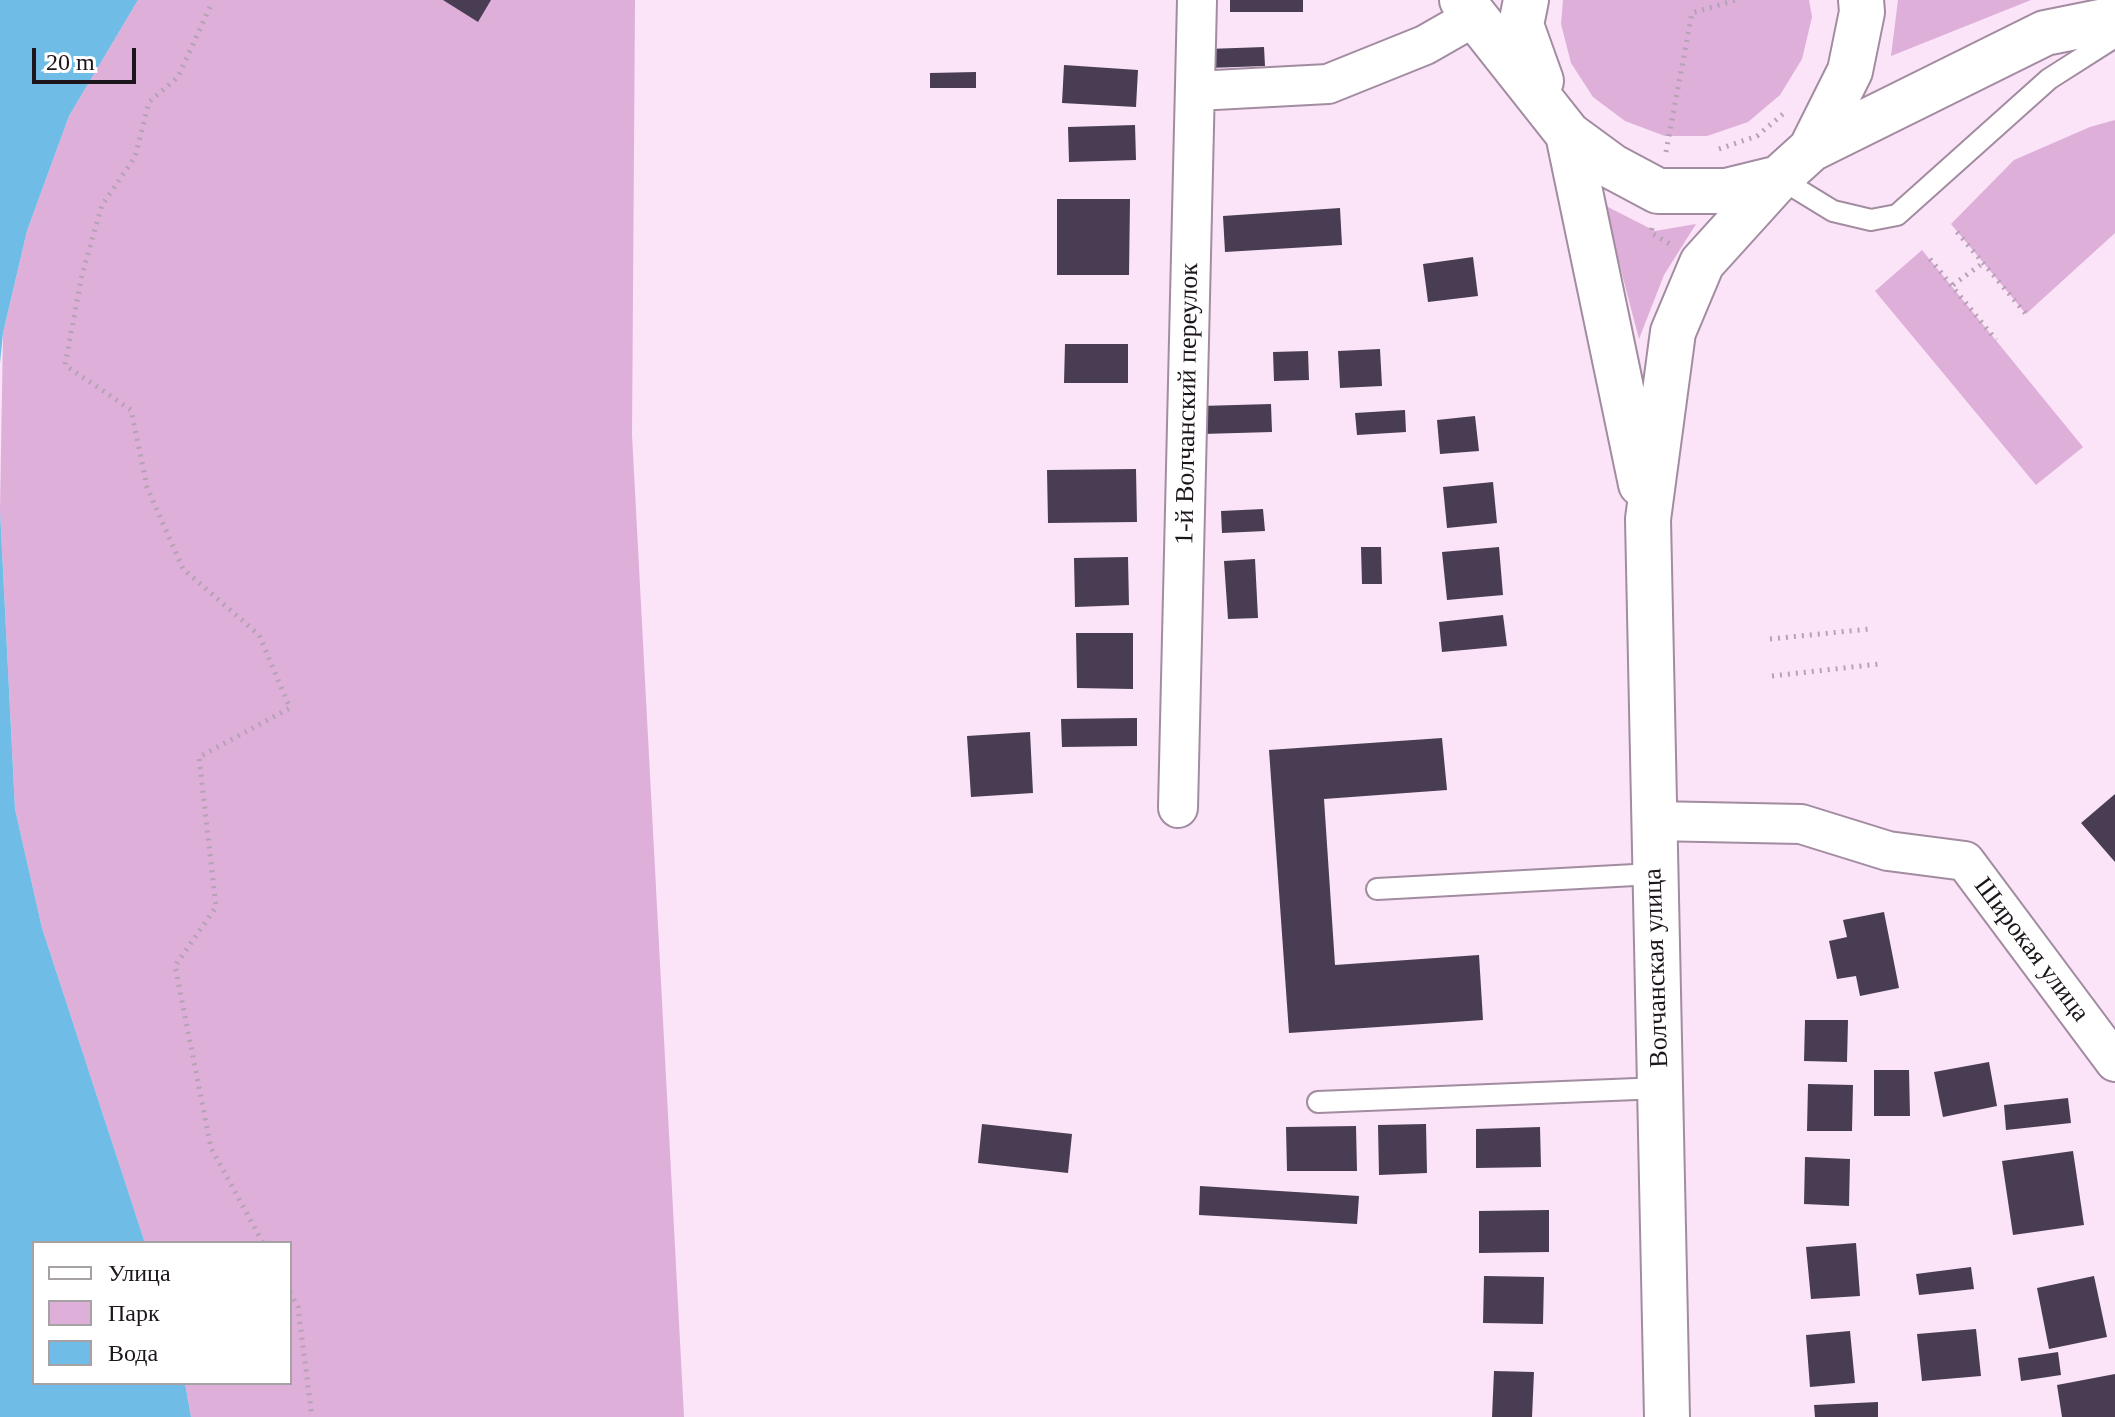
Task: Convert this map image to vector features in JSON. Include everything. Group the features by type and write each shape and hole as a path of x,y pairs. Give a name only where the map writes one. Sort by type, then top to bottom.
{"main road":[{"path":"1526,0 1521,25 1560,122 1648,519"},
{"path":"1811,149 1850,71 1862,12 1861,0"},
{"path":"1475,6 1560,122 1613,167 1662,171 1726,191 1779,178"},
{"path":"1648,519 1673,332 1702,263 1779,178 1811,149 2045,33 2115,19"},
{"name":"Волчанская улица","path":"1648,519 1653,874 1661,1088 1667,1417"}],"street":[{"name":"1-й Волчанский переулок","path":"1178,808 1197,0"},
{"path":"1196,91 1328,84 1425,45 1475,6"},
{"name":"Широкая улица","path":"1653,821 1801,824 1888,851 1965,861 2115,1062"}],"lane":[{"path":"1779,178 1833,211 1871,220 1897,215 2049,79 2115,37"},
{"path":"1377,889 1653,874"},
{"path":"1318,1102 1661,1088"}],"path":[{"path":"1702,263 1651,233 1692,13 1736,0"},
{"path":"210,7 178,77 149,102 135,157 102,205 82,275 65,365 131,410 147,487 183,569 259,635 290,708 199,757 216,907 175,966 211,1148 262,1241"},
{"path":"1713,151 1757,136 1793,106"},
{"path":"1651,146 1662,171"},
{"path":"1662,171 1682,151"},
{"path":"1957,232 2026,314"},
{"path":"1930,259 1996,340"},
{"path":"1953,285 1983,263"},
{"path":"1770,639 1869,629"},
{"path":"1772,676 1879,664"},
{"path":"292,1296 298,1307 312,1417"}],"green space":[{"path":"138,0 635,0 632,435 684,1417 191,1417 185,1385 292,1385 292,1241 144,1241 42,928 15,809 0,510 3,333 27,231 69,116"},
{"path":"1563,0 1809,0 1812,17 1802,59 1780,95 1748,122 1707,136 1665,136 1625,121 1593,97 1571,63 1561,24"},
{"path":"1898,0 2031,0 1891,56"},
{"path":"2115,120 2115,233 2026,314 1951,224 2014,160 2090,127"},
{"path":"1604,205 1655,231 1696,224 1664,275 1639,339"},
{"path":"1922,250 2083,447 2036,485 1875,291"}],"water":[{"path":"0,0 138,0 69,116 27,231 3,333 0,363"},
{"path":"0,510 15,809 42,928 144,1241 32,1241 32,1385 185,1385 191,1417 0,1417"}],"building":[{"path":"443,0 491,0 478,22"},
{"path":"1230,0 1303,0 1303,12 1230,12"},
{"path":"1264,47 1265,66 1208,68 1208,49"},
{"path":"1064,65 1138,70 1136,107 1062,103"},
{"path":"976,72 976,88 930,88 930,73"},
{"path":"1135,125 1136,160 1069,162 1068,127"},
{"path":"1057,199 1130,199 1129,275 1057,275"},
{"path":"1340,208 1342,245 1225,252 1223,216"},
{"path":"1473,257 1478,296 1428,302 1423,264"},
{"path":"1065,344 1128,344 1128,383 1064,383"},
{"path":"1380,349 1382,386 1340,388 1338,351"},
{"path":"1308,351 1309,380 1274,381 1273,352"},
{"path":"1271,404 1272,432 1202,434 1201,406"},
{"path":"1405,410 1406,432 1357,435 1355,413"},
{"path":"1475,416 1479,451 1440,454 1437,420"},
{"path":"1136,469 1137,522 1048,523 1047,470"},
{"path":"1493,482 1497,523 1447,528 1443,487"},
{"path":"1263,509 1265,531 1222,533 1221,511"},
{"path":"1361,547 1381,547 1382,584 1362,584"},
{"path":"1499,547 1503,595 1447,600 1442,552"},
{"path":"1128,557 1129,605 1075,607 1074,558"},
{"path":"1255,559 1258,618 1228,619 1224,561"},
{"path":"1503,615 1507,646 1442,652 1439,622"},
{"path":"1076,633 1133,633 1133,689 1077,688"},
{"path":"1137,718 1137,746 1062,747 1061,719"},
{"path":"1030,732 1033,793 971,797 967,736"},
{"path":"1442,738 1447,790 1324,799 1335,965 1479,955 1483,1020 1289,1033 1269,750"},
{"path":"2115,794 2115,862 2081,823"},
{"path":"1884,912 1899,988 1860,996 1856,976 1837,979 1829,941 1847,937 1843,920"},
{"path":"1805,1020 1848,1020 1847,1062 1804,1061"},
{"path":"1989,1062 1997,1106 1943,1117 1934,1072"},
{"path":"1874,1070 1909,1070 1910,1116 1874,1116"},
{"path":"1808,1084 1853,1085 1852,1131 1807,1131"},
{"path":"2068,1098 2071,1123 2006,1130 2004,1105"},
{"path":"982,1124 1072,1134 1068,1173 978,1163"},
{"path":"1426,1124 1427,1173 1379,1175 1378,1125"},
{"path":"1356,1126 1357,1171 1287,1171 1286,1127"},
{"path":"1540,1127 1541,1167 1476,1168 1476,1129"},
{"path":"2073,1151 2084,1225 2013,1235 2002,1161"},
{"path":"1805,1157 1850,1159 1849,1206 1804,1204"},
{"path":"1200,1186 1359,1196 1357,1224 1199,1215"},
{"path":"1549,1210 1549,1252 1479,1253 1479,1211"},
{"path":"1856,1243 1860,1296 1811,1299 1806,1247"},
{"path":"1971,1267 1974,1289 1919,1295 1916,1274"},
{"path":"1484,1276 1544,1277 1543,1324 1483,1323"},
{"path":"2094,1276 2107,1337 2049,1349 2037,1288"},
{"path":"1976,1329 1981,1376 1922,1381 1917,1334"},
{"path":"1850,1331 1855,1383 1810,1387 1806,1335"},
{"path":"2058,1352 2061,1375 2021,1381 2018,1358"},
{"path":"1494,1371 1534,1372 1532,1417 1492,1417"},
{"path":"2115,1374 2115,1417 2062,1417 2057,1385"},
{"path":"1878,1402 1878,1417 1815,1417 1814,1405"}]}
